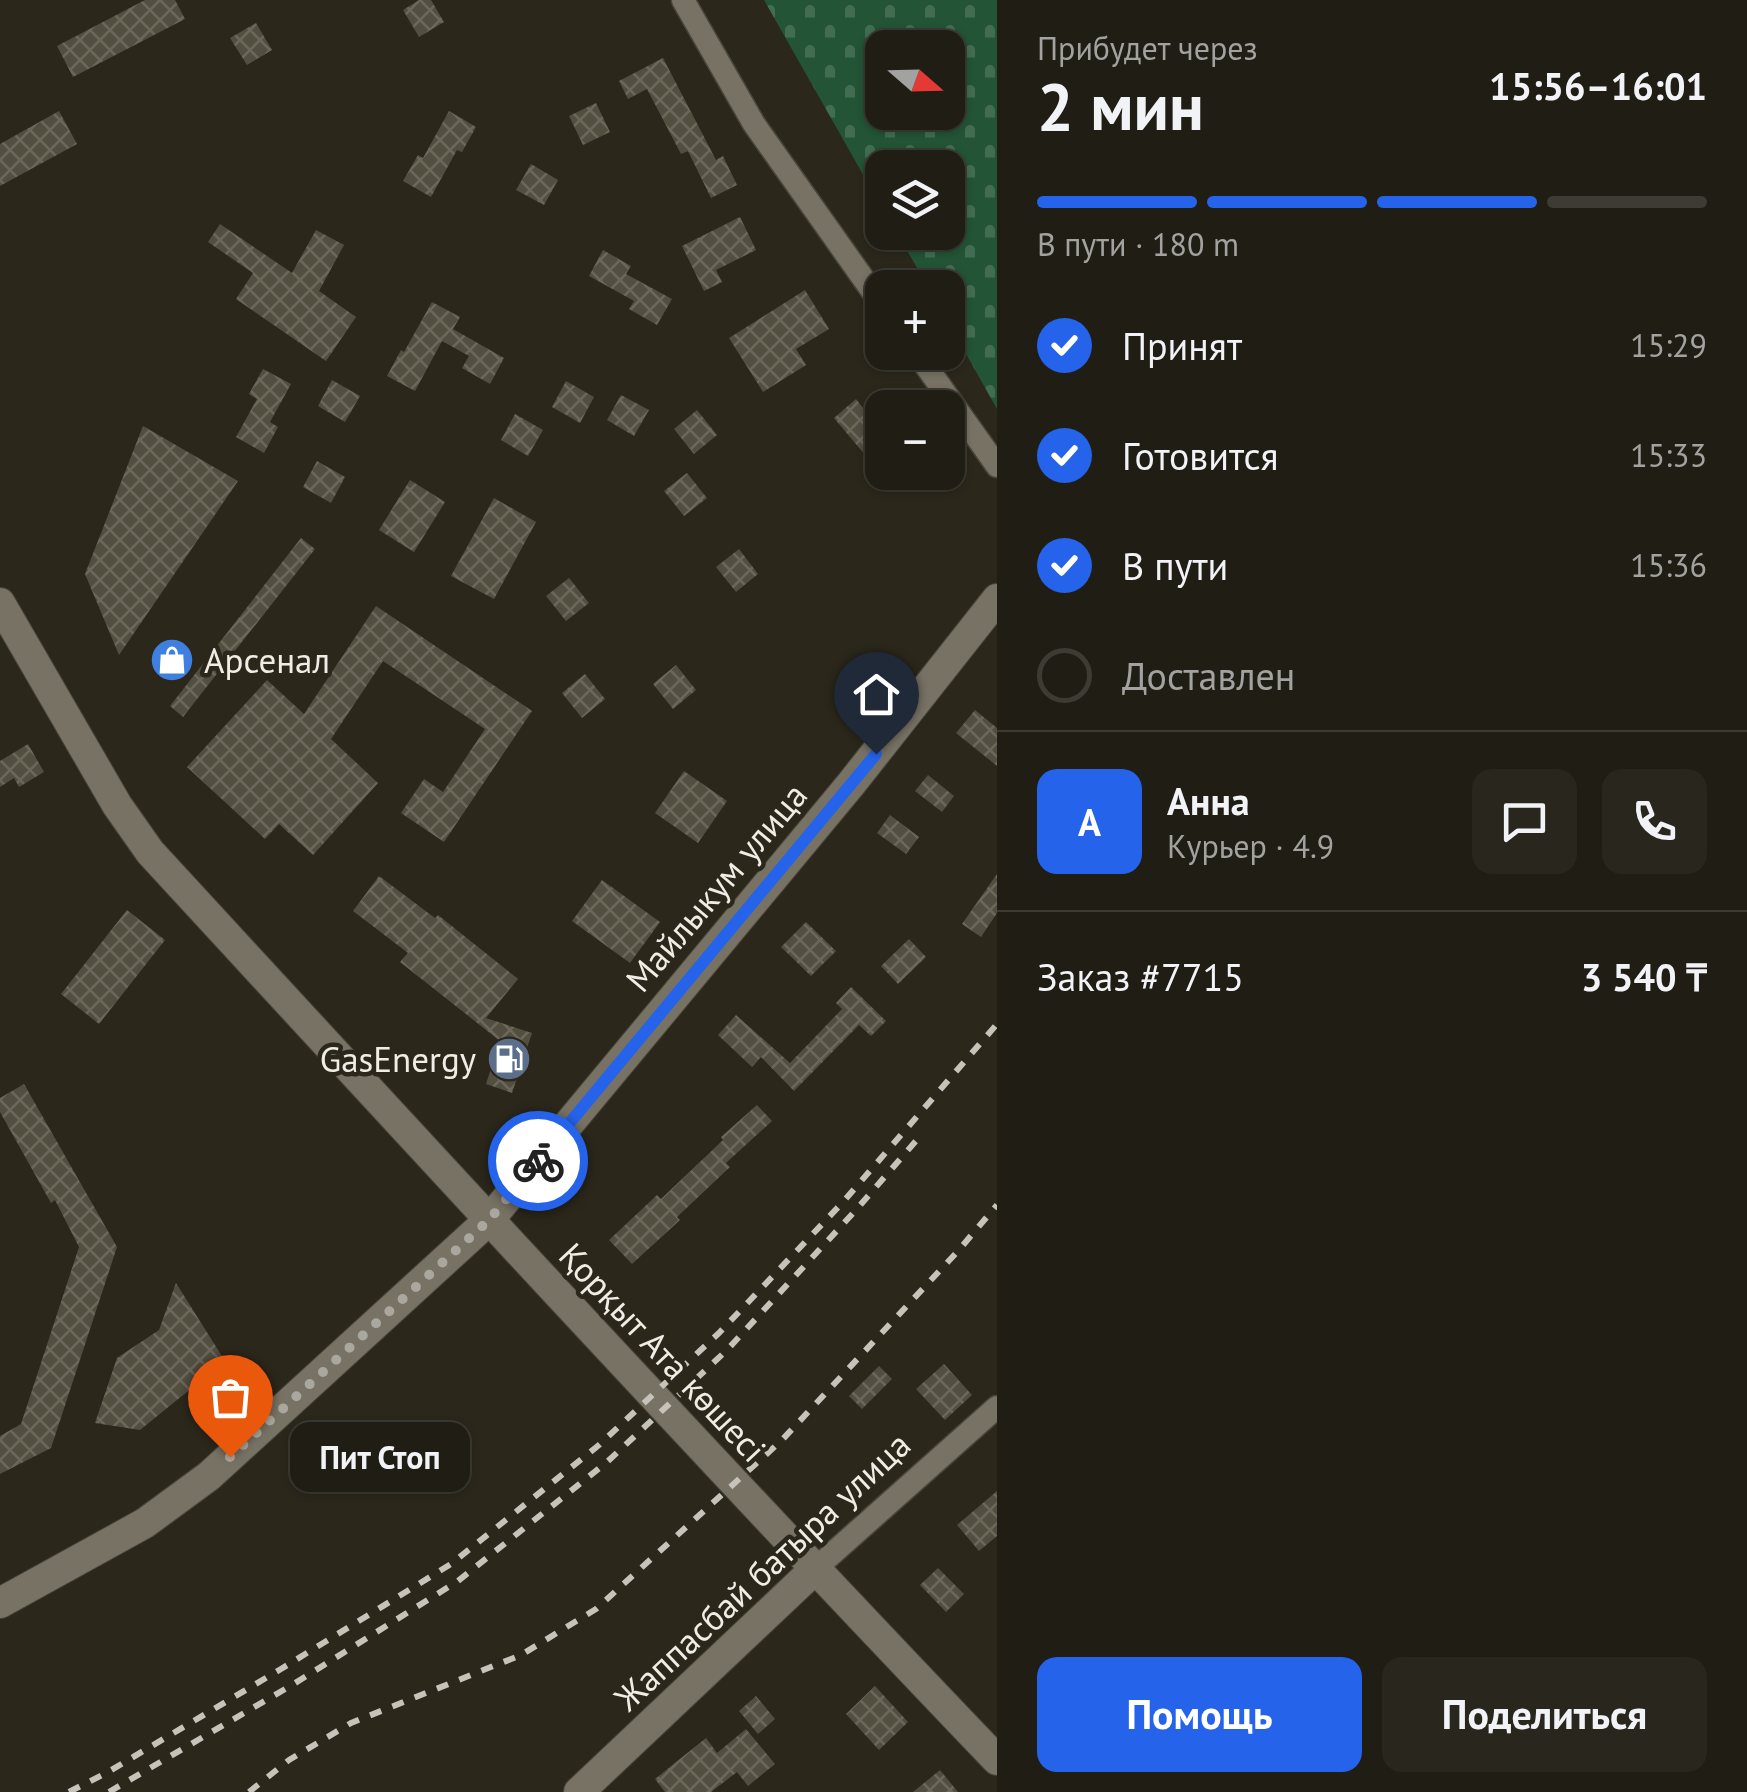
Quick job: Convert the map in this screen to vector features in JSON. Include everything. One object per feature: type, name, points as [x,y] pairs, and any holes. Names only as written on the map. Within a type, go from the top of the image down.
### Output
[{"type":"main road","name":"Майлыкум улица","points":[[0,1603],[145,1523],[209,1476],[489,1220],[844,794],[997,599]]},
{"type":"main road","name":"Қорқыт Ата көшесі","points":[[0,603],[117,805],[150,852],[489,1220],[997,1760]]},
{"type":"main road","name":"Жаппасбай батыра улица","points":[[579,1792],[815,1569]]},
{"type":"street","points":[[683,0],[754,124],[865,281]]},
{"type":"street","points":[[929,370],[997,466]]},
{"type":"street","name":"Жаппасбай батыра улица","points":[[815,1569],[997,1408]]},
{"type":"green space","points":[[764,0],[997,0],[997,409],[965,352],[965,270],[918,270],[907,250],[965,250],[965,150],[865,150],[865,178]]},
{"type":"building","points":[[145,0],[175,0],[185,19],[73,77],[57,46]]},
{"type":"building","points":[[419,0],[431,0],[444,22],[419,37],[403,10]]},
{"type":"building","points":[[256,23],[272,50],[247,65],[230,38]]},
{"type":"building","points":[[663,58],[716,160],[723,156],[737,185],[711,198],[688,151],[681,154],[647,89],[628,99],[619,81]]},
{"type":"building","points":[[596,103],[610,132],[583,145],[569,116]]},
{"type":"building","points":[[59,111],[77,144],[0,186],[0,144]]},
{"type":"building","points":[[449,111],[476,127],[462,152],[457,150],[431,197],[403,181],[418,155],[423,158]]},
{"type":"building","points":[[531,164],[558,180],[544,205],[516,190]]},
{"type":"building","points":[[740,217],[756,250],[716,270],[722,282],[704,291],[682,246]]},
{"type":"building","points":[[220,224],[292,273],[316,230],[344,245],[319,291],[356,317],[326,361],[236,299],[253,273],[208,242]]},
{"type":"building","points":[[603,250],[631,266],[626,274],[672,299],[657,325],[629,309],[634,301],[589,276]]},
{"type":"building","points":[[805,290],[829,329],[796,349],[806,365],[763,392],[729,338]]},
{"type":"building","points":[[432,302],[460,317],[453,329],[504,358],[490,384],[462,368],[469,356],[442,341],[415,391],[387,376]]},
{"type":"building","points":[[263,369],[291,384],[270,422],[278,427],[264,453],[236,437],[257,399],[249,394]]},
{"type":"building","points":[[332,380],[360,396],[345,422],[318,406]]},
{"type":"building","points":[[566,381],[594,397],[580,423],[552,407]]},
{"type":"building","points":[[621,395],[649,410],[634,436],[607,420]]},
{"type":"building","points":[[856,399],[865,410],[865,455],[834,418]]},
{"type":"building","points":[[697,410],[717,435],[694,454],[674,429]]},
{"type":"building","points":[[515,414],[543,430],[528,456],[501,440]]},
{"type":"building","points":[[143,426],[238,481],[119,655],[85,574]]},
{"type":"building","points":[[317,461],[345,477],[331,503],[303,487]]},
{"type":"building","points":[[687,473],[707,498],[684,516],[664,491]]},
{"type":"building","points":[[410,480],[445,502],[414,552],[379,530]]},
{"type":"building","points":[[494,498],[536,522],[494,599],[451,576]]},
{"type":"building","points":[[301,538],[315,549],[183,717],[170,706]]},
{"type":"building","points":[[739,549],[758,574],[736,592],[716,567]]},
{"type":"building","points":[[569,578],[589,603],[566,621],[546,596]]},
{"type":"building","points":[[376,606],[532,711],[444,842],[401,813],[424,779],[443,792],[485,729],[383,661],[331,739],[378,783],[313,855],[279,824],[265,839],[187,767],[267,680],[304,714]]},
{"type":"building","points":[[676,665],[696,690],[673,709],[653,684]]},
{"type":"building","points":[[585,674],[605,699],[582,718],[562,693]]},
{"type":"building","points":[[975,710],[997,728],[997,766],[956,733]]},
{"type":"building","points":[[28,744],[44,772],[19,787],[14,778],[0,787],[0,761]]},
{"type":"building","points":[[684,771],[727,801],[698,843],[655,813]]},
{"type":"building","points":[[928,775],[954,796],[942,812],[915,791]]},
{"type":"building","points":[[890,815],[919,837],[906,854],[877,833]]},
{"type":"building","points":[[997,874],[997,913],[981,937],[962,924]]},
{"type":"building","points":[[379,876],[435,918],[438,915],[518,979],[486,1018],[532,1033],[512,1093],[486,1084],[500,1041],[400,962],[408,953],[353,911]]},
{"type":"building","points":[[602,880],[660,922],[630,963],[572,921]]},
{"type":"building","points":[[127,910],[165,940],[99,1024],[61,994]]},
{"type":"building","points":[[806,922],[836,951],[811,976],[781,947]]},
{"type":"building","points":[[909,939],[926,957],[898,984],[881,966]]},
{"type":"building","points":[[851,987],[886,1021],[871,1036],[859,1025],[794,1091],[761,1057],[752,1067],[718,1035],[736,1015],[790,1063],[842,1009],[836,1003]]},
{"type":"building","points":[[24,1084],[117,1247],[51,1448],[0,1474],[0,1436],[21,1424],[79,1247],[55,1200],[51,1203],[0,1112],[0,1098]]},
{"type":"building","points":[[757,1105],[772,1121],[726,1163],[730,1167],[677,1217],[680,1220],[632,1264],[609,1240],[657,1195],[661,1199]]},
{"type":"building","points":[[176,1283],[225,1361],[140,1430],[95,1423],[117,1358],[159,1330]]},
{"type":"building","points":[[944,1364],[972,1395],[945,1420],[916,1389]]},
{"type":"building","points":[[879,1366],[892,1379],[862,1409],[849,1396]]},
{"type":"building","points":[[997,1491],[997,1536],[979,1551],[957,1525]]},
{"type":"building","points":[[938,1568],[964,1594],[946,1612],[920,1585]]},
{"type":"building","points":[[875,1686],[908,1722],[879,1750],[846,1714]]},
{"type":"building","points":[[756,1696],[775,1719],[758,1734],[739,1711]]},
{"type":"building","points":[[746,1729],[775,1764],[748,1786],[737,1772],[711,1792],[665,1792],[655,1779],[706,1738],[717,1753]]},
{"type":"building","points":[[940,1770],[958,1792],[913,1792]]},
{"type":"railway","points":[[69,1792],[281,1669],[451,1564],[599,1445],[719,1333],[843,1202],[997,1024]]},
{"type":"railway","points":[[109,1792],[292,1685],[458,1581],[607,1462],[727,1350],[922,1134]]},
{"type":"railway","points":[[249,1792],[289,1760],[351,1723],[521,1655],[596,1609],[782,1440],[997,1205]]},
{"type":"way so far","points":[[230,1457],[489,1220],[538,1161]]},
{"type":"place","name":"Арсенал","points":[[172,660]]},
{"type":"place","name":"GasEnergy","points":[[509,1059]]},
{"type":"place","name":"Пит Стоп","points":[[230,1457]]},
{"type":"route","points":[[538,1161],[876,754]]}]
